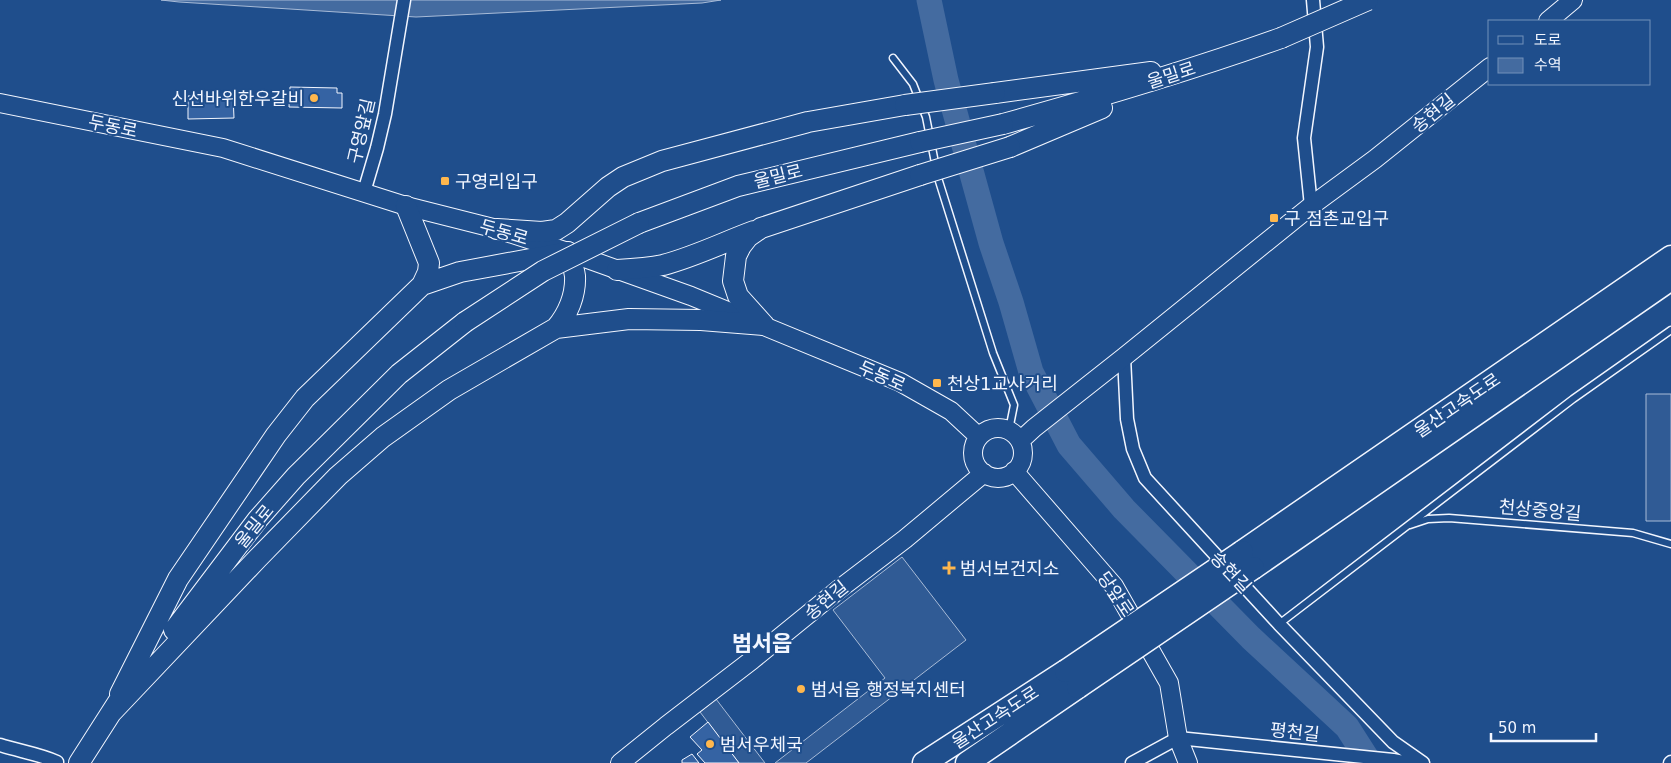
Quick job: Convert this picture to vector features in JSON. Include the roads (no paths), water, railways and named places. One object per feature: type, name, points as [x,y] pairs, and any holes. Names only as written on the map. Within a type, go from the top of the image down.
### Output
[{"type":"highway","name":"울산고속도로","points":[[1248,560],[1671,257]]},
{"type":"highway","name":"울산고속도로","points":[[1248,560],[1671,279]]},
{"type":"highway","points":[[1072,679],[1248,560]]},
{"type":"highway","name":"울산고속도로","points":[[924,763],[1072,679]]},
{"type":"highway","name":"울산고속도로","points":[[967,763],[1072,679]]},
{"type":"main road","name":"울밀로","points":[[79,763],[111,713],[258,520],[296,476],[399,374],[465,322],[543,271],[640,223],[738,186],[1003,124],[1109,95],[1280,38],[1368,0]]},
{"type":"main road","points":[[1549,20],[1573,0]]},
{"type":"main road","points":[[497,229],[542,232],[556,230],[579,213],[598,194],[623,177],[662,161],[808,122],[905,105],[1202,65]]},
{"type":"main road","points":[[618,270],[648,268],[683,259],[761,228],[1010,147],[1202,65]]},
{"type":"main road","name":"송현길","points":[[1311,206],[1376,159],[1488,69]]},
{"type":"main road","name":"두동로","points":[[0,103],[223,148],[406,206],[497,229],[574,254],[691,296],[900,382],[951,411],[979,437]]},
{"type":"main road","points":[[111,713],[332,482],[383,437],[449,390],[556,328],[564,318],[571,303],[575,276],[574,254],[570,246],[571,237],[598,194]]},
{"type":"main road","points":[[111,713],[178,579],[276,435],[305,398],[422,285],[428,272],[429,263],[406,206]]},
{"type":"main road","points":[[1014,436],[1034,428],[1311,206]]},
{"type":"main road","points":[[761,228],[748,237],[741,246],[736,256],[733,281],[738,296],[764,325]]},
{"type":"main road","points":[[422,285],[460,272],[574,254]]},
{"type":"main road","points":[[556,328],[629,319],[701,320],[764,325]]},
{"type":"main road","points":[[993,428],[1001,428],[1014,436],[1023,449],[1020,465],[1007,476],[1000,478],[991,477],[984,473],[974,460],[973,452],[979,437],[993,428]]},
{"type":"main road","name":"당앞로","points":[[1014,471],[1114,586],[1170,683],[1178,738],[1188,763]]},
{"type":"main road","name":"송현길","points":[[620,763],[905,539],[984,473]]},
{"type":"street","name":"구영앞길","points":[[364,192],[377,148],[404,0]]},
{"type":"street","points":[[1311,206],[1304,138],[1317,47],[1313,0]]},
{"type":"street","name":"송현길","points":[[1124,357],[1127,419],[1132,450],[1145,478],[1279,624]]},
{"type":"street","points":[[1279,624],[1393,742],[1423,763]]},
{"type":"street","points":[[1132,763],[1178,738]]},
{"type":"street","name":"평천길","points":[[1178,738],[1408,763]]},
{"type":"street","points":[[0,745],[45,756],[58,762]]},
{"type":"lane","points":[[893,58],[913,84],[926,117],[938,178],[993,353],[1014,405],[1014,436]]},
{"type":"lane","points":[[1279,624],[1573,399],[1671,330]]},
{"type":"lane","name":"천상중앙길","points":[[1406,526],[1428,519],[1449,518],[1633,533],[1671,544]]},
{"type":"water","points":[[161,0],[721,0],[702,3],[416,17]]},
{"type":"waterway","points":[[929,0],[946,80],[991,243],[1011,302],[1031,372],[1069,445],[1124,509],[1251,638],[1347,727],[1370,763]]},
{"type":"place","name":"신선바위한우갈비","points":[[314,98]]},
{"type":"place","name":"구영리입구","points":[[445,181]]},
{"type":"place","name":"구 점촌교입구","points":[[1274,218]]},
{"type":"place","name":"천상1교사거리","points":[[937,383]]},
{"type":"place","name":"범서보건지소","points":[[949,568]]},
{"type":"place","name":"범서읍 행정복지센터","points":[[801,689]]},
{"type":"place","name":"범서우체국","points":[[710,744]]},
{"type":"district","name":"범서읍","points":[[762,643]]}]
